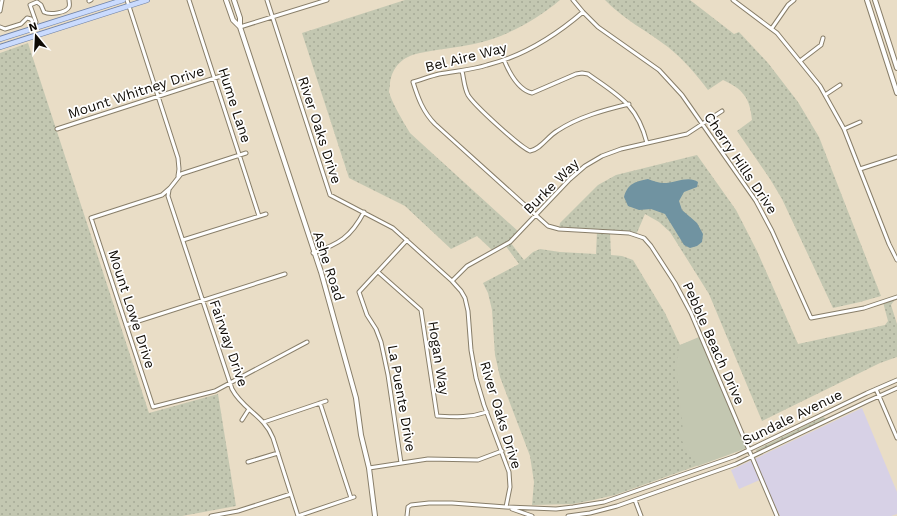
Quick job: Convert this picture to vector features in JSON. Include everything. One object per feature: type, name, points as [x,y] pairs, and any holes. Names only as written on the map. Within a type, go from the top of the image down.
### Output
[{"type":"main road","points":[[0,39],[35,25],[127,2],[147,0]]},
{"type":"main road","points":[[0,47],[127,2]]},
{"type":"street","points":[[0,11],[2,0]]},
{"type":"street","points":[[35,25],[36,22],[30,5],[37,2],[42,5],[44,12],[49,14],[66,9],[69,5],[69,0]]},
{"type":"street","name":"Hume Lane","points":[[189,0],[259,216]]},
{"type":"street","name":"Ashe Road","points":[[226,0],[233,20],[240,27]]},
{"type":"street","name":"Ashe Road","points":[[234,0],[240,18],[240,27],[321,272],[356,398],[361,435],[369,468],[376,516]]},
{"type":"street","name":"River Oaks Drive","points":[[266,0],[330,195],[385,223],[452,281],[461,291],[467,305],[473,364],[479,392],[507,463],[510,479],[510,493],[506,507]]},
{"type":"street","points":[[240,27],[316,2],[327,0]]},
{"type":"street","name":"Cherry Hills Drive","points":[[573,0],[583,12],[607,34],[650,63],[667,78],[682,95],[746,186],[764,216],[811,318],[864,308],[897,297]]},
{"type":"street","points":[[735,0],[772,28],[782,38],[825,95],[844,129],[889,244],[897,260]]},
{"type":"street","points":[[772,28],[794,0]]},
{"type":"street","points":[[866,0],[897,93]]},
{"type":"street","points":[[875,0],[897,68]]},
{"type":"street","points":[[127,2],[178,158],[179,169],[177,178]]},
{"type":"street","points":[[66,9],[69,17]]},
{"type":"street","name":"Bel Aire Way","points":[[413,82],[439,74],[462,71],[504,60],[532,48],[546,40],[583,12]]},
{"type":"street","points":[[0,27],[5,29],[21,24],[27,18],[31,19],[35,25]]},
{"type":"street","points":[[800,61],[820,45],[823,38]]},
{"type":"street","points":[[504,60],[511,75],[527,92],[532,93],[576,74],[588,74],[629,104],[642,124],[647,144]]},
{"type":"street","points":[[462,71],[465,86],[471,99],[520,145],[530,151],[538,148],[552,134],[565,126],[597,112],[629,104]]},
{"type":"street","name":"Mount Whitney Drive","points":[[57,128],[221,76]]},
{"type":"street","name":"Pebble Beach Drive","points":[[413,82],[423,109],[432,121],[543,223],[553,228],[629,233],[639,236],[648,242],[675,283],[691,313],[777,516]]},
{"type":"street","points":[[825,95],[840,85]]},
{"type":"street","name":"Burke Way","points":[[452,281],[467,266],[510,242],[570,178],[585,166],[612,152],[681,136],[694,131],[722,111]]},
{"type":"street","points":[[844,129],[860,122]]},
{"type":"street","points":[[170,188],[180,174],[246,153]]},
{"type":"street","points":[[860,169],[897,157]]},
{"type":"street","name":"Mount Lowe Drive","points":[[170,188],[157,197],[91,218],[153,407],[215,391],[230,384]]},
{"type":"street","name":"Fairway Drive","points":[[170,188],[168,196],[230,384],[238,400],[264,422],[271,434],[298,516]]},
{"type":"street","points":[[314,253],[331,247],[344,240],[354,229],[364,212]]},
{"type":"street","points":[[183,240],[266,214]]},
{"type":"street","name":"La Puente Drive","points":[[401,463],[388,375],[381,342],[376,329],[367,315],[360,292],[406,240]]},
{"type":"street","name":"Hogan Way","points":[[378,272],[421,310],[437,416],[465,417],[487,412]]},
{"type":"street","points":[[126,325],[285,274]]},
{"type":"street","points":[[230,384],[307,342]]},
{"type":"street","name":"Sundale Avenue","points":[[407,516],[408,507],[429,503],[556,509],[595,504],[617,498],[749,451],[897,380]]},
{"type":"street","name":"Sundale Avenue","points":[[568,516],[597,512],[752,458],[897,388]]},
{"type":"street","points":[[876,389],[897,438]]},
{"type":"street","points":[[264,422],[326,401]]},
{"type":"street","points":[[298,516],[353,498],[320,403]]},
{"type":"street","points":[[242,420],[249,409]]},
{"type":"street","points":[[369,468],[428,459],[478,460],[502,451]]},
{"type":"street","points":[[248,462],[278,452]]},
{"type":"street","points":[[696,471],[698,478]]},
{"type":"street","points":[[646,488],[649,495]]},
{"type":"street","points":[[211,516],[238,511],[291,494]]},
{"type":"street","points":[[635,500],[641,516]]},
{"type":"street","points":[[595,504],[597,512]]},
{"type":"street","name":"Sundale Avenue","points":[[506,507],[532,516]]},
{"type":"shaded area","points":[[862,408],[897,492],[897,514],[891,516],[780,516],[762,479],[739,489],[731,470]]},
{"type":"green space","points":[[405,0],[560,0],[541,15],[509,33],[474,44],[414,54],[399,63],[393,72],[390,83],[389,92],[391,97],[398,113],[410,133],[520,233],[510,242],[524,260],[533,252],[540,249],[560,252],[596,254],[597,231],[559,229],[560,223],[598,185],[616,175],[697,155],[736,210],[757,251],[798,344],[885,325],[888,321],[883,302],[896,298],[891,305],[897,324],[897,357],[880,363],[762,421],[709,294],[670,232],[659,222],[645,214],[636,235],[610,232],[611,255],[622,256],[633,260],[665,313],[680,345],[697,339],[730,454],[615,495],[573,504],[532,505],[534,482],[530,456],[500,377],[495,355],[492,310],[488,293],[483,283],[519,264],[505,245],[494,252],[477,236],[451,249],[405,206],[349,178],[302,33]]},
{"type":"green space","points":[[605,0],[690,0],[734,34],[739,32],[768,63],[798,102],[819,137],[881,296],[833,308],[782,199],[737,131],[752,120],[751,112],[744,95],[736,87],[723,80],[708,90],[699,78],[674,52],[619,13]]},
{"type":"green space","points":[[28,43],[149,413],[218,394],[236,506],[182,516],[0,516],[0,53]]},
{"type":"green space","points":[[699,337],[747,448],[698,466],[691,454],[688,455],[679,433],[683,431],[676,364],[680,345]]},
{"type":"green space","points":[[823,417],[825,420],[757,453],[756,450]]},
{"type":"water","points":[[648,179],[662,183],[686,179],[698,182],[697,187],[684,192],[679,201],[682,210],[697,223],[703,234],[702,242],[697,246],[690,248],[684,245],[665,214],[651,209],[639,210],[628,206],[624,197],[630,186],[636,182]]}]
